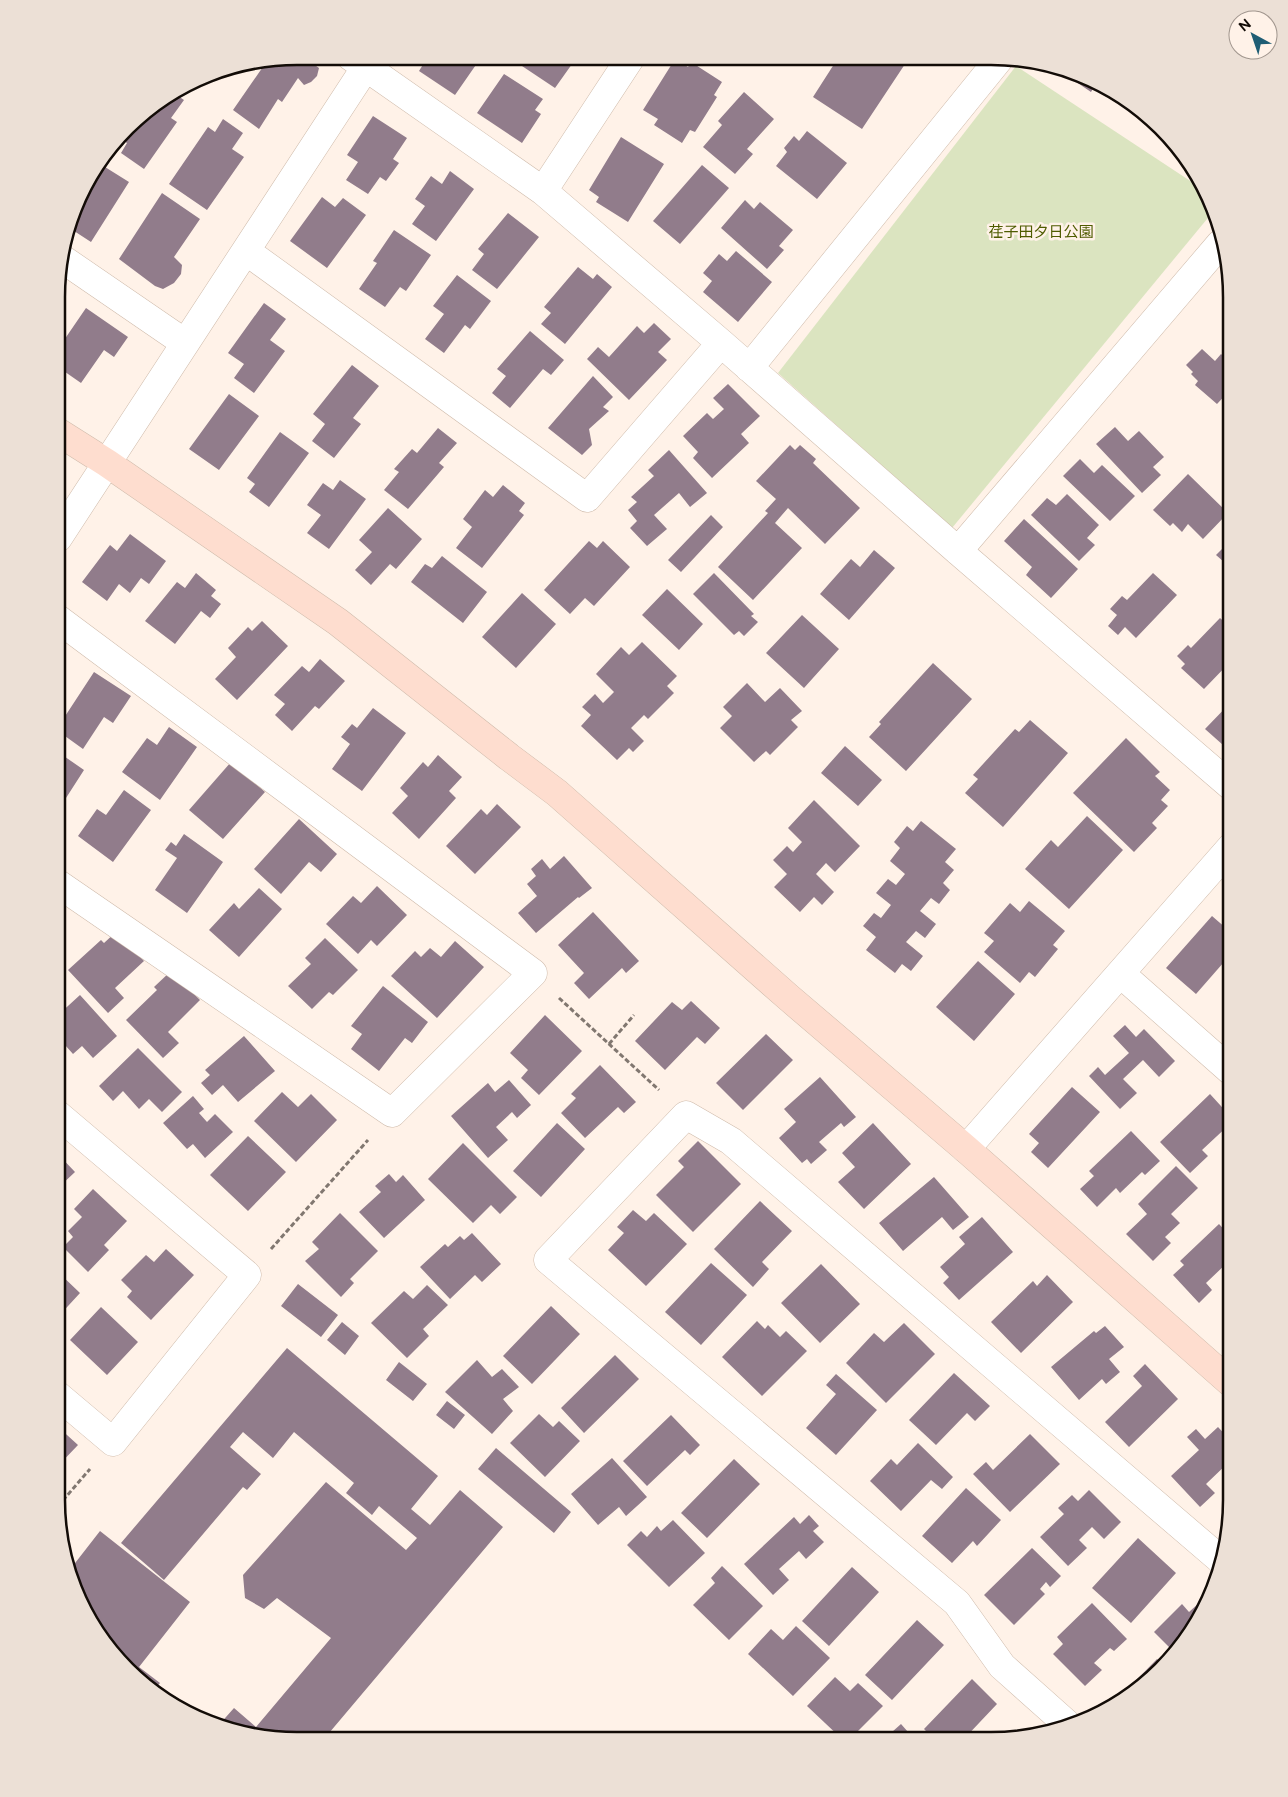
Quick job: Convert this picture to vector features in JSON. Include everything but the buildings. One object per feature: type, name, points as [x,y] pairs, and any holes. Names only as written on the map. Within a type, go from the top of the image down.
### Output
[{"type":"street","points":[[65,527],[246,251],[360,65]]},
{"type":"street","points":[[370,65],[543,191],[1223,779]]},
{"type":"street","points":[[543,191],[626,65]]},
{"type":"street","points":[[749,368],[994,65]]},
{"type":"street","points":[[958,551],[1218,247]]},
{"type":"street","points":[[246,251],[586,498],[721,343]]},
{"type":"street","points":[[67,262],[185,343]]},
{"type":"street","points":[[65,436],[107,463],[338,622],[508,757],[557,793],[1223,1376]]},
{"type":"street","points":[[65,623],[533,973],[392,1114],[65,889]]},
{"type":"street","points":[[966,1149],[1223,856]]},
{"type":"street","points":[[1121,974],[1223,1064]]},
{"type":"street","points":[[1063,1721],[1002,1666],[957,1604],[548,1260],[686,1115],[731,1141],[1216,1557]]},
{"type":"street","points":[[65,1121],[248,1276],[113,1442],[65,1402]]},
{"type":"path","points":[[533,973],[686,1115]]},
{"type":"path","points":[[609,1044],[634,1015]]},
{"type":"path","points":[[276,1244],[351,1159]]},
{"type":"path","points":[[65,1498],[113,1442]]},
{"type":"green space","name":"荏子田夕日公園","points":[[1016,66],[1193,183],[1209,217],[952,528],[778,373]]}]
